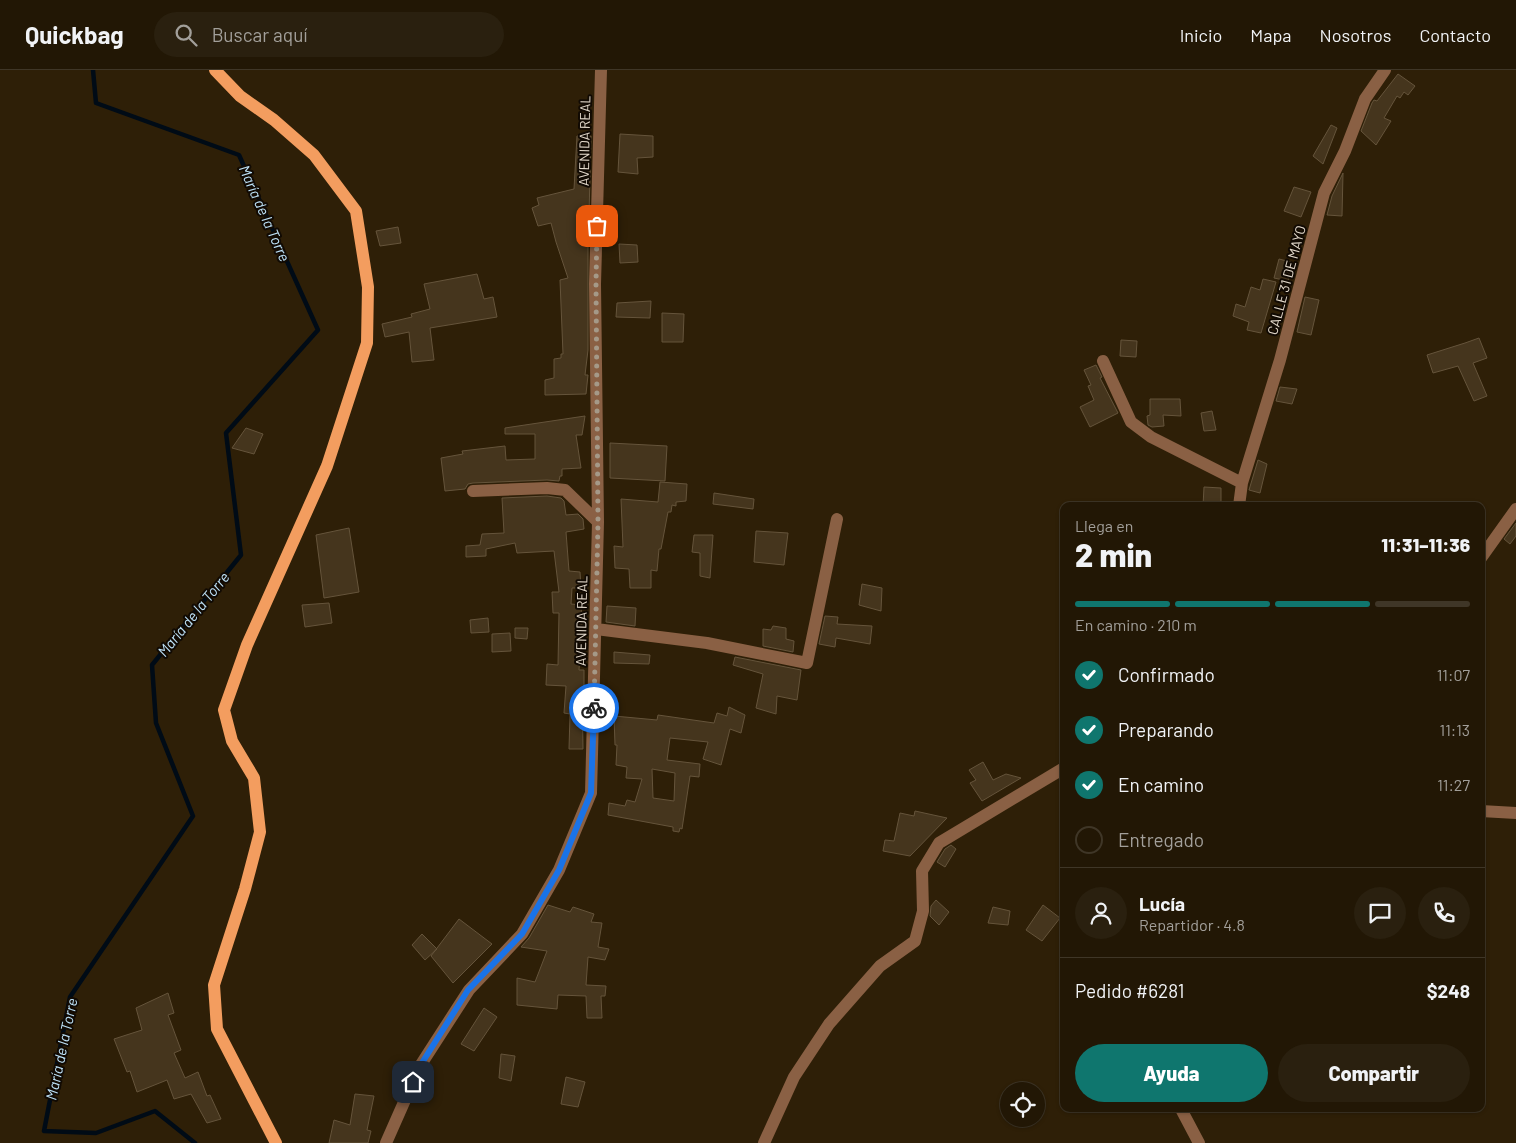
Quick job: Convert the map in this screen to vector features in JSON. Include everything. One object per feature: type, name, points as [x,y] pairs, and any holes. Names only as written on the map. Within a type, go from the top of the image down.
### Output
[{"type":"main road","points":[[215,70],[240,96],[274,120],[314,155],[356,211],[368,287],[367,343],[327,466],[247,645],[224,710],[232,741],[254,778],[260,832],[245,890],[214,985],[217,1029],[276,1143]]},
{"type":"street","name":"AVENIDA REAL","points":[[386,1143],[420,1066],[468,990],[522,934],[559,870],[591,793],[598,522],[596,284],[601,70]]},
{"type":"street","name":"CALLE 31 DE MAYO","points":[[1240,502],[1242,483],[1280,360],[1324,193],[1345,151],[1365,99],[1385,70]]},
{"type":"street","points":[[1104,361],[1130,422],[1151,437],[1242,483]]},
{"type":"street","points":[[473,491],[547,488],[564,490],[598,522]]},
{"type":"street","points":[[1485,552],[1516,509]]},
{"type":"street","points":[[596,629],[707,643],[807,663],[837,519]]},
{"type":"street","points":[[764,1143],[794,1078],[829,1024],[880,966],[915,941],[923,911],[922,871],[939,843],[1060,770]]},
{"type":"street","points":[[1485,811],[1516,813]]},
{"type":"street","points":[[1183,1112],[1199,1143]]},
{"type":"building","points":[[1398,74],[1415,86],[1408,95],[1404,92],[1400,98],[1397,96],[1384,118],[1391,121],[1376,145],[1361,131],[1372,103],[1374,100],[1377,101]]},
{"type":"building","points":[[1331,125],[1337,128],[1323,164],[1313,156]]},
{"type":"building","points":[[620,134],[653,136],[653,157],[637,158],[638,174],[618,172]]},
{"type":"building","points":[[577,136],[591,136],[589,215],[580,217],[588,245],[588,350],[585,375],[588,375],[586,394],[545,395],[545,380],[554,378],[554,359],[561,358],[561,354],[563,354],[560,280],[568,278],[551,223],[538,226],[532,208],[539,205],[537,198],[574,189]]},
{"type":"building","points":[[1343,173],[1342,216],[1327,215],[1332,196]]},
{"type":"building","points":[[1294,187],[1311,192],[1301,217],[1284,211]]},
{"type":"building","points":[[398,227],[401,243],[380,246],[376,231]]},
{"type":"building","points":[[619,244],[637,245],[638,262],[620,263]]},
{"type":"building","points":[[1279,259],[1291,262],[1288,281],[1274,278]]},
{"type":"building","points":[[477,274],[484,299],[493,297],[497,317],[430,328],[434,360],[412,362],[409,332],[385,337],[382,324],[412,317],[411,314],[430,309],[424,284]]},
{"type":"building","points":[[1263,279],[1276,282],[1261,333],[1247,330],[1249,322],[1233,316],[1236,304],[1245,307],[1251,287],[1260,290]]},
{"type":"building","points":[[1305,297],[1319,300],[1311,335],[1297,332]]},
{"type":"building","points":[[651,301],[650,318],[616,317],[617,303]]},
{"type":"building","points":[[662,313],[684,314],[683,342],[662,342]]},
{"type":"building","points":[[1479,338],[1487,358],[1473,363],[1487,396],[1474,401],[1458,366],[1433,373],[1427,355]]},
{"type":"building","points":[[1121,340],[1137,341],[1136,357],[1120,356]]},
{"type":"building","points":[[1096,365],[1102,377],[1100,378],[1118,413],[1090,427],[1080,407],[1094,400],[1088,386],[1091,385],[1084,370]]},
{"type":"building","points":[[1280,387],[1297,389],[1292,404],[1276,401]]},
{"type":"building","points":[[1150,399],[1180,399],[1181,416],[1163,415],[1164,426],[1152,427],[1148,425],[1147,416],[1150,415]]},
{"type":"building","points":[[1212,411],[1216,430],[1204,431],[1201,413]]},
{"type":"building","points":[[585,416],[582,435],[576,435],[581,468],[562,469],[562,476],[560,476],[559,481],[473,483],[468,484],[465,489],[445,491],[441,458],[463,454],[462,451],[505,446],[506,460],[535,459],[535,434],[505,434],[505,428]]},
{"type":"building","points":[[246,428],[263,434],[254,454],[232,448]]},
{"type":"building","points":[[610,443],[667,446],[665,481],[610,478]]},
{"type":"building","points":[[1258,460],[1267,464],[1260,493],[1249,490]]},
{"type":"building","points":[[660,482],[687,484],[686,501],[676,502],[676,506],[672,505],[671,512],[668,512],[661,549],[659,549],[657,571],[651,570],[651,588],[630,588],[629,569],[615,568],[614,546],[623,547],[621,499],[658,502]]},
{"type":"building","points":[[1204,487],[1221,488],[1221,502],[1203,502]]},
{"type":"building","points":[[714,493],[754,499],[753,509],[713,504]]},
{"type":"building","points":[[547,496],[561,498],[564,501],[566,515],[578,514],[583,519],[584,529],[566,532],[569,571],[580,572],[581,588],[572,588],[571,604],[581,605],[582,622],[579,670],[584,670],[584,687],[582,687],[583,749],[569,749],[570,714],[564,713],[566,686],[546,685],[547,664],[558,665],[559,613],[553,613],[552,592],[559,592],[554,551],[517,553],[515,543],[486,549],[486,556],[466,557],[466,546],[480,545],[482,534],[504,533],[502,498]]},
{"type":"building","points":[[1516,523],[1516,536],[1510,544],[1504,539]]},
{"type":"building","points":[[349,528],[359,592],[324,598],[316,535]]},
{"type":"building","points":[[756,531],[788,533],[784,565],[754,562]]},
{"type":"building","points":[[694,535],[713,535],[710,578],[700,576],[700,553],[692,552]]},
{"type":"building","points":[[862,584],[882,588],[881,611],[859,605]]},
{"type":"building","points":[[329,603],[332,623],[305,627],[302,605]]},
{"type":"building","points":[[607,606],[636,608],[635,626],[606,622]]},
{"type":"building","points":[[825,616],[838,617],[837,624],[872,626],[870,644],[836,638],[835,647],[819,644]]},
{"type":"building","points":[[488,618],[489,632],[471,633],[470,620]]},
{"type":"building","points":[[773,626],[786,628],[786,639],[794,641],[793,652],[763,646],[763,629],[771,630]]},
{"type":"building","points":[[515,628],[528,628],[527,639],[515,638]]},
{"type":"building","points":[[510,633],[511,651],[492,652],[492,634]]},
{"type":"building","points":[[614,652],[650,655],[649,664],[614,663]]},
{"type":"building","points":[[735,657],[801,670],[797,700],[777,696],[776,714],[756,708],[763,674],[733,665]]},
{"type":"building","points":[[729,707],[745,715],[741,733],[730,729],[721,765],[703,759],[708,742],[670,738],[667,760],[700,764],[699,777],[690,776],[682,829],[680,828],[679,832],[673,831],[673,827],[608,815],[609,803],[625,806],[627,800],[635,802],[642,779],[626,778],[627,767],[616,765],[617,745],[615,745],[614,716],[657,720],[658,715],[714,723],[717,713],[727,716]],"holes":[[[652,769],[675,773],[674,801],[653,798]]]},
{"type":"building","points":[[983,762],[993,780],[1006,774],[1021,778],[982,801],[970,783],[976,780],[969,770]]},
{"type":"building","points":[[915,811],[947,818],[910,856],[883,851],[885,840],[894,841],[900,813],[914,816]]},
{"type":"building","points":[[951,845],[956,849],[945,867],[937,862],[945,849]]},
{"type":"building","points":[[936,900],[949,912],[939,925],[930,916],[931,906]]},
{"type":"building","points":[[548,905],[570,912],[573,907],[594,914],[591,922],[602,923],[598,947],[609,949],[605,960],[588,957],[586,985],[606,986],[605,996],[601,996],[602,1018],[587,1018],[586,996],[558,995],[557,1009],[517,1005],[517,978],[535,982],[547,951],[521,947],[529,938]]},
{"type":"building","points":[[1043,905],[1060,918],[1042,941],[1026,930]]},
{"type":"building","points":[[993,907],[1010,911],[1008,925],[988,923]]},
{"type":"building","points":[[459,919],[492,944],[453,983],[431,956]]},
{"type":"building","points":[[422,934],[437,949],[425,960],[412,945]]},
{"type":"building","points":[[168,993],[174,1013],[168,1015],[181,1050],[174,1053],[185,1078],[198,1072],[207,1096],[210,1095],[221,1119],[207,1123],[191,1094],[174,1099],[167,1080],[137,1092],[130,1071],[127,1072],[114,1039],[142,1030],[136,1008]]},
{"type":"building","points":[[484,1008],[497,1017],[474,1051],[461,1044]]},
{"type":"building","points":[[501,1054],[515,1056],[511,1081],[499,1078]]},
{"type":"building","points":[[566,1077],[585,1082],[578,1107],[561,1104]]},
{"type":"building","points":[[355,1094],[374,1096],[367,1130],[371,1131],[368,1143],[329,1143],[334,1120],[350,1125]]},
{"type":"waterway","name":"María de la Torre","points":[[93,70],[96,103],[239,155],[318,330],[226,433],[241,555],[152,665],[156,723],[193,816],[70,997],[44,1131],[96,1133],[155,1111],[195,1143]]},
{"type":"way so far","points":[[594,708],[598,522],[597,226]]},
{"type":"route","points":[[413,1082],[420,1066],[468,990],[522,934],[559,870],[591,793],[594,708]]}]
